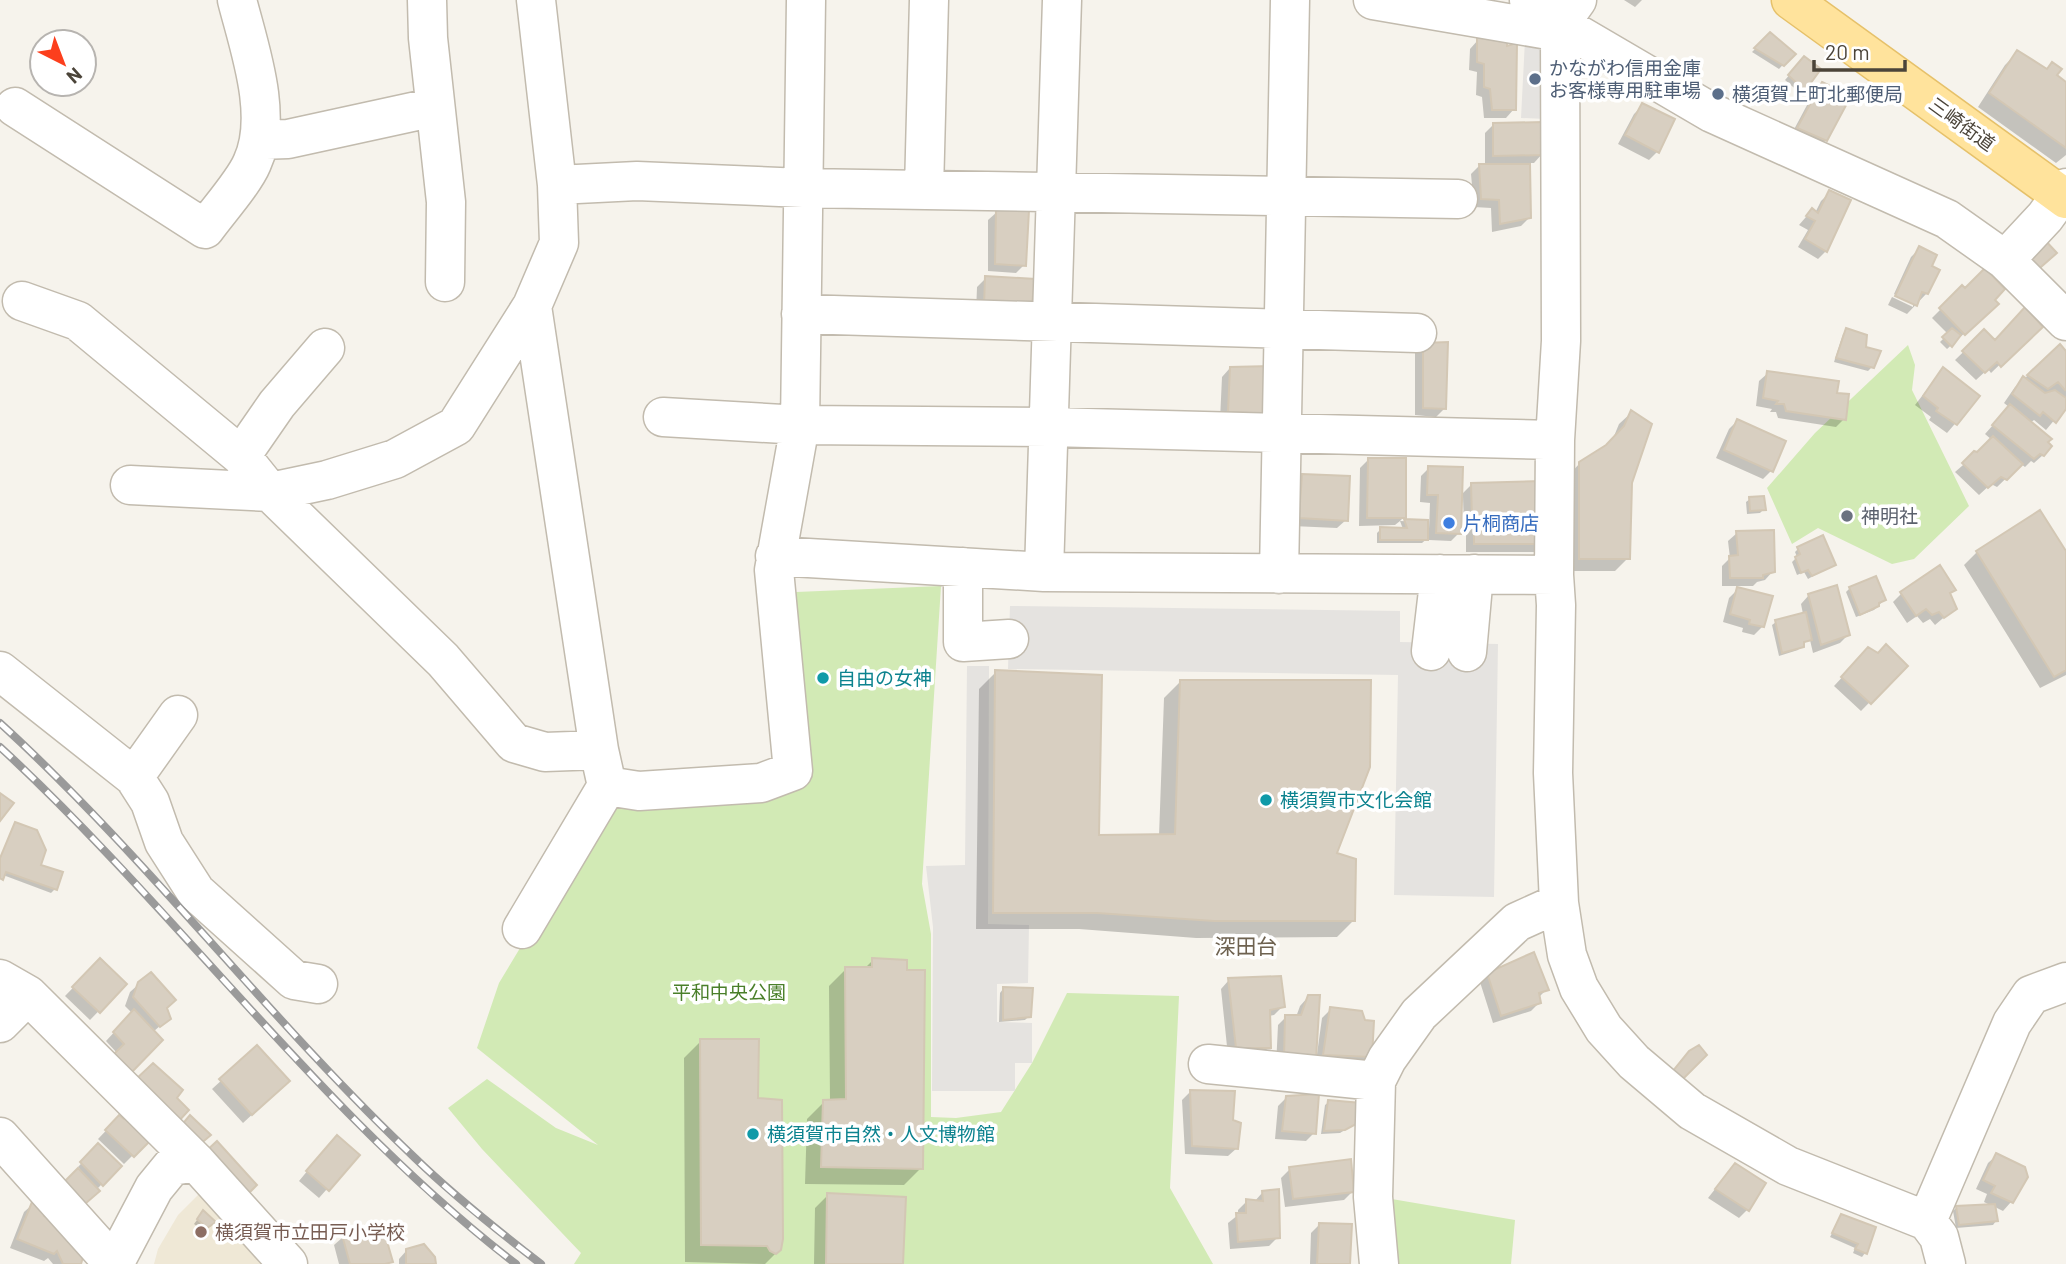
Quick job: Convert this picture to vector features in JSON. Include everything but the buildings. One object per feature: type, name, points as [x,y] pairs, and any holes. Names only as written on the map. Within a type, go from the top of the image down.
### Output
[{"type":"main road","name":"三崎街道","points":[[1791,0],[2064,194]]},
{"type":"street","points":[[15,107],[205,229],[252,164],[259,140],[259,85],[237,0]]},
{"type":"street","points":[[427,0],[428,38],[446,202],[445,282]]},
{"type":"street","points":[[130,485],[270,492],[327,480],[395,459],[456,426],[532,306],[559,243],[558,185],[536,0]]},
{"type":"street","points":[[22,301],[78,321],[241,456],[270,492],[443,660],[513,743],[603,768],[639,791],[761,783],[793,771],[774,569],[800,425],[806,0]]},
{"type":"street","points":[[925,190],[929,0]]},
{"type":"street","points":[[1044,572],[1062,0]]},
{"type":"street","points":[[1279,574],[1290,0]]},
{"type":"street","points":[[1373,0],[1566,19]]},
{"type":"street","points":[[1530,0],[1566,19],[1712,113],[1947,219],[2005,260],[2066,321]]},
{"type":"street","points":[[1566,19],[1561,327],[1555,440],[1553,773],[1559,903],[1567,955],[1579,988],[1604,1029],[1634,1062],[1692,1111],[1788,1166],[1927,1222],[1940,1237],[1946,1264]]},
{"type":"street","points":[[259,140],[288,139],[435,107]]},
{"type":"street","points":[[558,185],[637,181],[803,188],[1458,199]]},
{"type":"street","points":[[2005,260],[2064,194]]},
{"type":"street","points":[[522,929],[603,768],[532,306]]},
{"type":"street","points":[[801,314],[1417,333]]},
{"type":"street","points":[[241,456],[277,404],[325,348]]},
{"type":"street","points":[[663,417],[800,425],[1049,427],[1555,440]]},
{"type":"street","points":[[775,556],[1044,572],[1554,575]]},
{"type":"street","points":[[963,568],[963,642],[1009,639]]},
{"type":"street","points":[[1449,651],[1457,574]]},
{"type":"street","points":[[0,671],[134,777],[150,802],[164,842],[196,892],[294,980],[318,984]]},
{"type":"street","points":[[134,777],[178,715]]},
{"type":"street","points":[[1379,1264],[1373,1196],[1376,1081],[1387,1059],[1419,1014],[1517,922],[1559,903]]},
{"type":"street","points":[[1927,1222],[2012,1023],[2031,996],[2066,982]]},
{"type":"street","points":[[0,1024],[14,987],[196,1162],[288,1264]]},
{"type":"street","points":[[1208,1064],[1376,1081]]},
{"type":"street","points":[[0,1137],[114,1264],[154,1188],[172,1166],[196,1162]]},
{"type":"shaded area","name":"かながわ信用金庫 お客様専用駐車場","points":[[1525,40],[1550,41],[1546,119],[1521,118]]},
{"type":"shaded area","points":[[1010,606],[1400,611],[1400,642],[1498,644],[1494,897],[1394,895],[1398,675],[1008,669]]},
{"type":"shaded area","points":[[967,666],[989,666],[988,924],[1029,925],[1028,983],[997,984],[997,1022],[1032,1023],[1032,1063],[1015,1063],[1015,1091],[932,1091],[933,927],[926,866],[965,865]]},
{"type":"shaded area","name":"横須賀市立田戸小学校","points":[[200,1193],[261,1264],[154,1264],[158,1249],[178,1215]]},
{"type":"green space","name":"神明社","points":[[1908,345],[1915,365],[1912,390],[1969,506],[1914,559],[1892,564],[1818,528],[1792,544],[1767,488],[1815,433]]},
{"type":"green space","name":"平和中央公園","points":[[941,586],[922,884],[931,934],[931,1117],[956,1118],[1001,1112],[1032,1063],[1067,993],[1179,996],[1170,1188],[1213,1264],[574,1264],[581,1253],[482,1149],[448,1108],[487,1079],[556,1128],[598,1145],[477,1048],[499,983],[616,789],[792,771],[772,593]]},
{"type":"green space","points":[[1380,1197],[1515,1220],[1511,1264],[1384,1264]]},
{"type":"railway","points":[[0,723],[107,829],[361,1105],[445,1186],[541,1264]]},
{"type":"railway","points":[[0,747],[66,810],[252,1012],[379,1144],[445,1206],[516,1264]]},
{"type":"place","name":"かながわ信用金庫 お客様専用駐車場","points":[[1535,79]]},
{"type":"place","name":"横須賀上町北郵便局","points":[[1718,94]]},
{"type":"place","name":"神明社","points":[[1847,516]]},
{"type":"place","name":"片桐商店","points":[[1449,523]]},
{"type":"place","name":"自由の女神","points":[[823,678]]},
{"type":"place","name":"横須賀市文化会館","points":[[1266,800]]},
{"type":"place","name":"横須賀市自然・人文博物館","points":[[753,1134]]},
{"type":"place","name":"横須賀市立田戸小学校","points":[[201,1232]]},
{"type":"district","name":"深田台","points":[[1246,947]]}]
